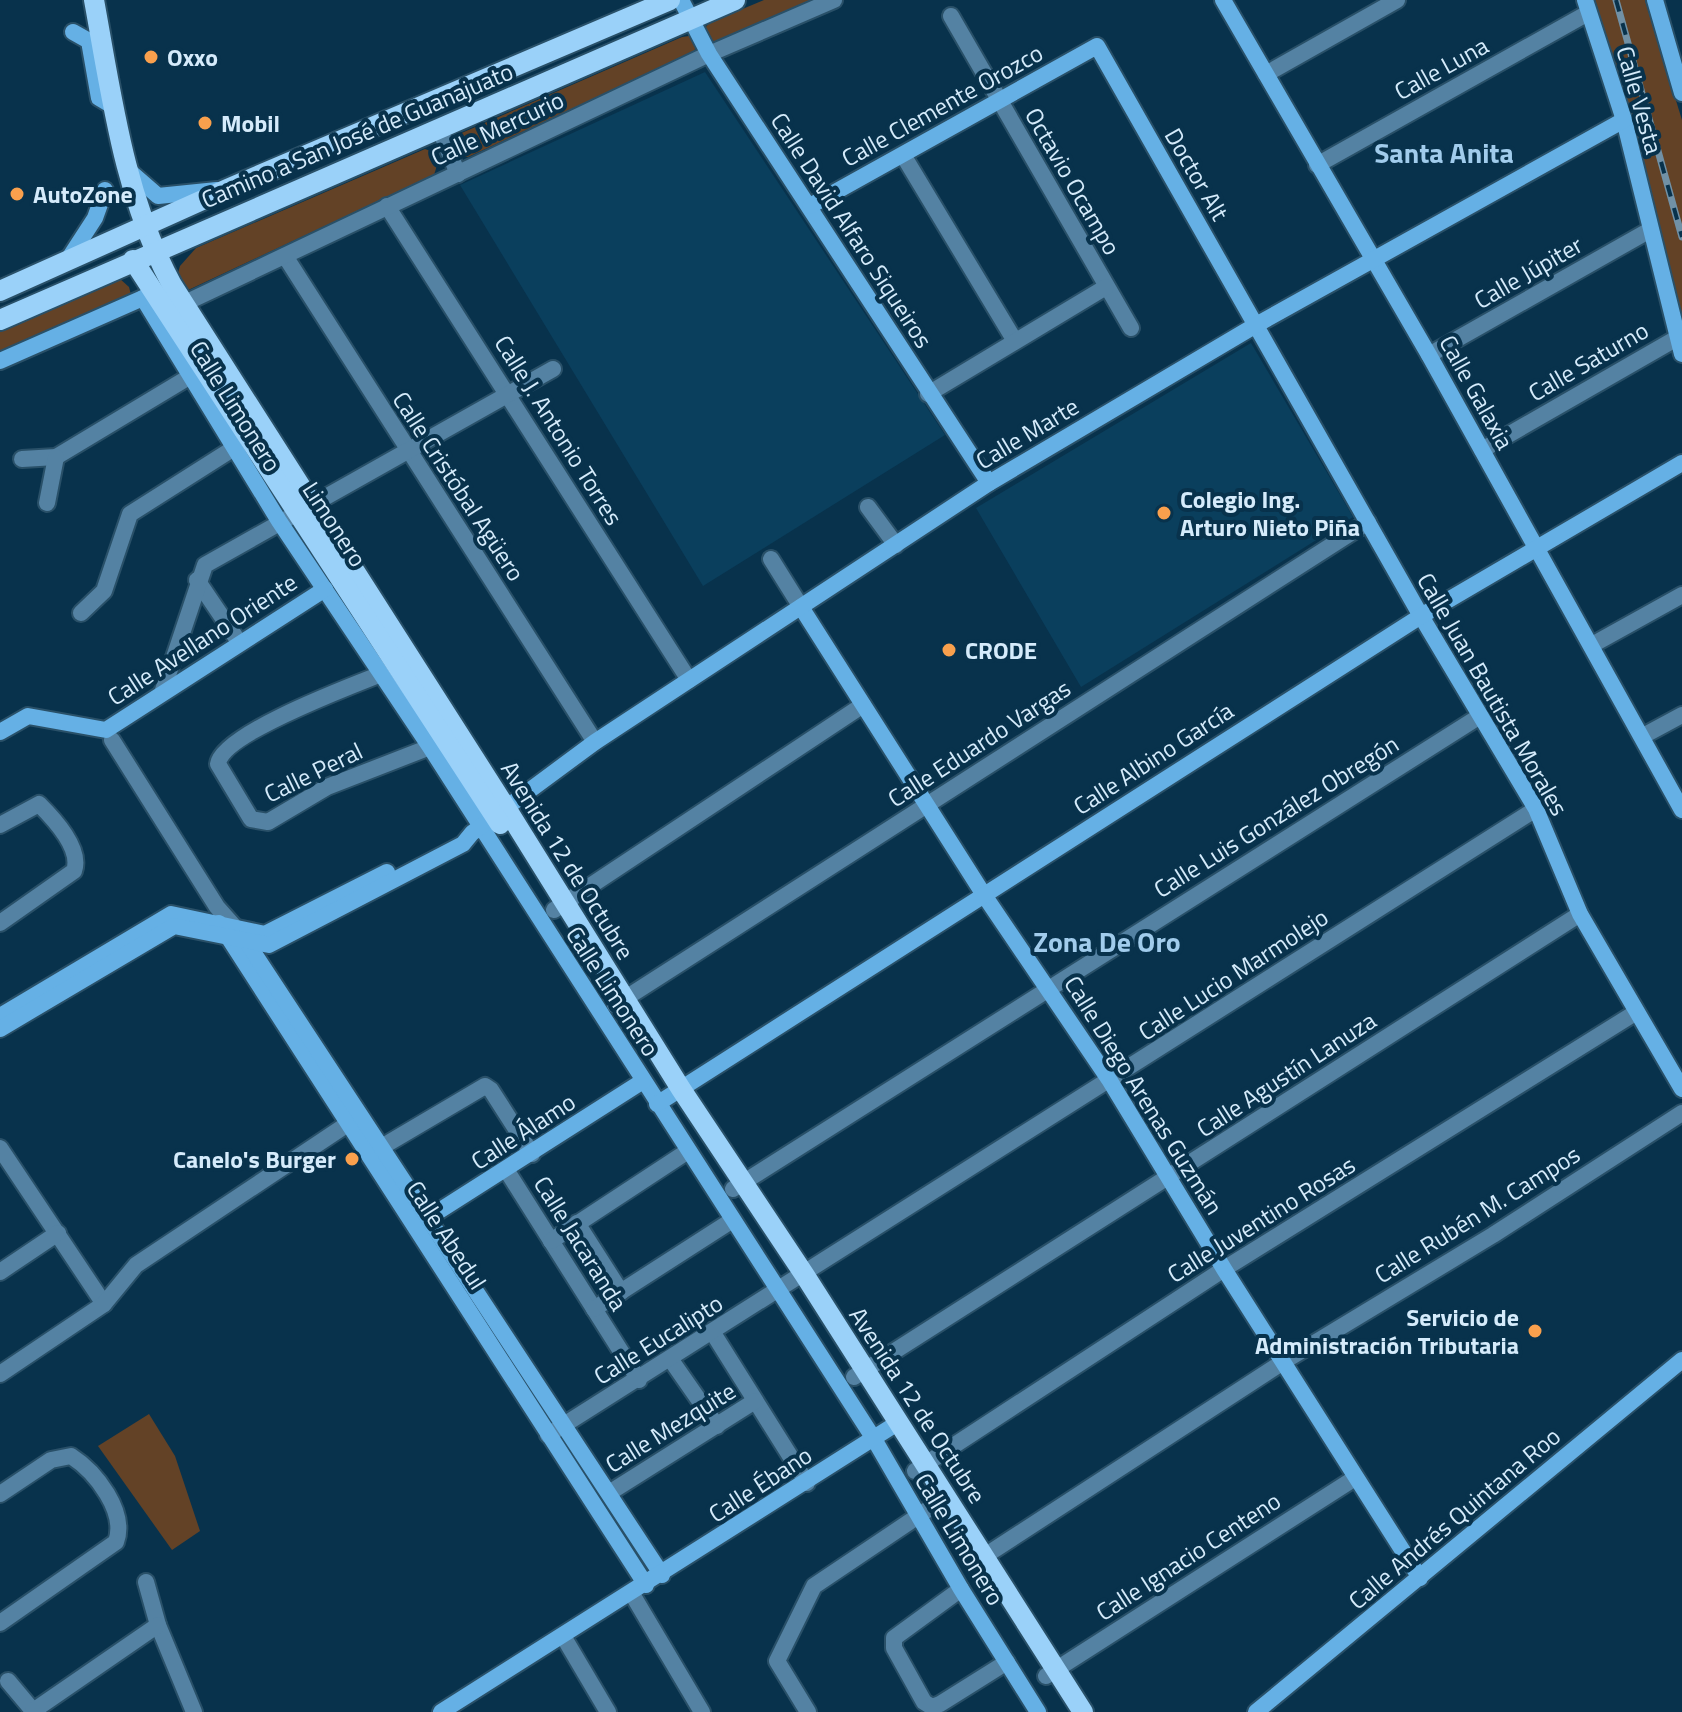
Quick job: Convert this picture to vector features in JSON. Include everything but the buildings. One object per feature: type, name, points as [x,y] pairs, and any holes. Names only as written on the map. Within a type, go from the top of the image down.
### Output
[{"type":"main road","name":"Avenida 12 de Octubre","points":[[94,0],[125,167],[154,252],[156,292],[183,304],[295,512],[488,821],[559,907],[620,1002],[670,1096],[738,1186],[792,1282],[859,1373],[887,1430],[920,1468],[1051,1672],[1083,1712]]},
{"type":"main road","name":"Camino a San José de Guanajuato","points":[[0,291],[227,189],[670,0]]},
{"type":"main road","name":"Camino a San José de Guanajuato","points":[[0,320],[735,0]]},
{"type":"main road","name":"Limonero","points":[[133,260],[295,512]]},
{"type":"main road","name":"Avenida 12 de Octubre","points":[[920,1468],[936,1504],[979,1560]]},
{"type":"main road","name":"Avenida 12 de Octubre","points":[[1051,1672],[1068,1712]]},
{"type":"street","name":"Calle David Alfaro Siqueiros","points":[[681,0],[709,54],[810,206],[928,394],[989,483]]},
{"type":"street","name":"Calle Mercurio","points":[[183,304],[709,54],[834,0]]},
{"type":"street","name":"Calle Galaxia","points":[[1223,0],[1429,355],[1682,810]]},
{"type":"street","points":[[1266,74],[1397,0]]},
{"type":"street","points":[[1655,0],[1682,93]]},
{"type":"street","name":"Calle Vesta","points":[[1586,7],[1624,120],[1680,346]]},
{"type":"street","name":"Calle Luna","points":[[1317,165],[1586,7]]},
{"type":"street","name":"Octavio Ocampo","points":[[951,16],[1131,328]]},
{"type":"street","points":[[73,32],[89,41],[99,98],[114,107]]},
{"type":"street","name":"Calle Clemente Orozco","points":[[810,206],[1097,46]]},
{"type":"street","name":"Doctor Alt","points":[[1097,46],[1256,325]]},
{"type":"street","name":"Calle Marte","points":[[225,923],[248,943],[269,945],[463,844],[488,821],[595,742],[989,483],[1256,325],[1624,120]]},
{"type":"street","points":[[439,128],[458,174]]},
{"type":"street","points":[[903,155],[1015,341]]},
{"type":"street","points":[[125,167],[158,196],[227,189]]},
{"type":"street","points":[[64,264],[89,231],[105,190]]},
{"type":"street","name":"Calle J. Antonio Torres","points":[[387,206],[689,680]]},
{"type":"street","name":"Calle Júpiter","points":[[1429,355],[1650,230]]},
{"type":"street","name":"Calle Cristóbal Agüero","points":[[285,256],[595,742]]},
{"type":"street","points":[[928,394],[1106,287]]},
{"type":"street","points":[[0,361],[156,292]]},
{"type":"street","name":"Calle Limonero","points":[[156,292],[189,377],[234,448],[295,512],[325,589],[430,747],[488,821],[643,1081],[670,1096],[688,1151],[731,1221],[792,1282],[887,1430],[918,1516],[1038,1712]]},
{"type":"street","name":"Calle Juan Bautista Morales","points":[[1256,325],[1421,616],[1536,809],[1580,914],[1682,1089]]},
{"type":"street","name":"Calle Saturno","points":[[1482,450],[1680,346]]},
{"type":"street","points":[[163,690],[197,580],[205,565],[553,369]]},
{"type":"street","points":[[22,459],[56,457],[189,377]]},
{"type":"street","points":[[81,613],[104,591],[130,514],[234,448]]},
{"type":"street","points":[[47,503],[56,457]]},
{"type":"street","name":"Calle Albino García","points":[[670,1096],[1421,616],[1682,463]]},
{"type":"street","points":[[868,507],[896,545]]},
{"type":"street","name":"Calle Eduardo Vargas","points":[[620,1002],[1368,522]]},
{"type":"street","name":"Calle Diego Arenas Guzmán","points":[[771,559],[984,895],[1110,1081],[1224,1269],[1420,1578]]},
{"type":"street","points":[[197,580],[239,642]]},
{"type":"street","name":"Calle Avellano Oriente","points":[[109,735],[163,690],[325,589]]},
{"type":"street","points":[[1592,645],[1682,595]]},
{"type":"street","name":"Calle Peral","points":[[381,674],[297,707],[226,748],[218,764],[251,819],[268,822],[327,787],[430,747]]},
{"type":"street","points":[[559,907],[863,705]]},
{"type":"street","points":[[1643,736],[1682,715]]},
{"type":"street","points":[[0,732],[28,716],[109,735]]},
{"type":"street","name":"Calle Luis González Obregón","points":[[738,1186],[1480,716]]},
{"type":"street","name":"Calle Abedul","points":[[109,735],[225,923],[353,1120],[407,1202],[428,1218],[662,1575]]},
{"type":"street","points":[[0,825],[39,804],[75,852],[77,863],[74,871],[0,923]]},
{"type":"street","name":"Calle Lucio Marmolejo","points":[[792,1282],[1536,809]]},
{"type":"street","points":[[4,1017],[171,914],[225,923],[265,934],[488,821]]},
{"type":"street","name":"Calle Agustín Lanuza","points":[[859,1373],[1580,914]]},
{"type":"street","name":"Calle Abedul","points":[[248,943],[353,1120],[380,1148],[462,1302],[548,1435],[639,1589]]},
{"type":"street","name":"Calle Juventino Rosas","points":[[920,1468],[1224,1269],[1635,1013]]},
{"type":"street","name":"Calle Álamo","points":[[428,1218],[507,1171],[643,1081]]},
{"type":"street","points":[[380,1148],[485,1086],[491,1090],[532,1154]]},
{"type":"street","name":"Calle Rubén M. Campos","points":[[979,1560],[1283,1362],[1493,1235],[1682,1113]]},
{"type":"street","points":[[0,1374],[104,1304],[136,1265],[353,1120]]},
{"type":"street","points":[[551,1241],[688,1151]]},
{"type":"street","points":[[2,1155],[104,1304]]},
{"type":"street","name":"Calle Jacaranda","points":[[507,1171],[639,1380]]},
{"type":"street","points":[[594,1309],[731,1221]]},
{"type":"street","points":[[577,1223],[621,1292]]},
{"type":"street","points":[[0,1272],[58,1233]]},
{"type":"street","name":"Calle Eucalipto","points":[[548,1435],[792,1282]]},
{"type":"street","points":[[462,1302],[477,1293]]},
{"type":"street","points":[[713,1333],[807,1483]]},
{"type":"street","points":[[671,1360],[717,1426]]},
{"type":"street","name":"Calle Andrés Quintana Roo","points":[[1256,1712],[1682,1360]]},
{"type":"street","name":"Calle Mezquite","points":[[609,1493],[755,1401]]},
{"type":"street","name":"Calle Ébano","points":[[639,1589],[887,1430]]},
{"type":"street","points":[[0,1494],[51,1460],[71,1456],[86,1466],[119,1516],[121,1529],[116,1542],[0,1623]]},
{"type":"street","name":"Calle Ignacio Centeno","points":[[1051,1672],[1355,1478]]},
{"type":"street","points":[[808,1712],[777,1661],[814,1586],[936,1504]]},
{"type":"street","points":[[146,1582],[158,1625],[194,1712]]},
{"type":"street","points":[[441,1712],[639,1589],[702,1712]]},
{"type":"street","points":[[961,1589],[894,1638],[894,1648],[924,1702],[932,1707],[940,1704],[1007,1662]]},
{"type":"street","points":[[8,1681],[33,1711],[158,1625]]},
{"type":"street","points":[[563,1636],[607,1712]]},
{"type":"shaded area","points":[[764,0],[817,0],[714,44],[705,42],[700,34],[709,23]]},
{"type":"shaded area","points":[[1595,0],[1645,0],[1682,120],[1682,320],[1626,100]]},
{"type":"shaded area","points":[[689,36],[696,45],[694,53],[468,157],[460,157],[456,150],[457,135]]},
{"type":"shaded area","points":[[705,72],[945,435],[703,586],[460,185]]},
{"type":"shaded area","points":[[425,149],[433,152],[438,162],[434,175],[184,292],[176,280],[180,266],[196,248]]},
{"type":"shaded area","points":[[119,278],[129,287],[131,295],[0,352],[0,332]]},
{"type":"shaded area","name":"Colegio Ing. Arturo Nieto Piña","points":[[1251,343],[1353,517],[1081,687],[976,508]]},
{"type":"shaded area","points":[[149,1414],[175,1456],[200,1531],[172,1550],[98,1446]]},
{"type":"railway","points":[[1616,0],[1682,237]]},
{"type":"place","name":"Oxxo","points":[[151,57]]},
{"type":"place","name":"Mobil","points":[[205,123]]},
{"type":"place","name":"AutoZone","points":[[17,194]]},
{"type":"place","name":"Colegio Ing. Arturo Nieto Piña","points":[[1164,513]]},
{"type":"place","name":"CRODE","points":[[949,650]]},
{"type":"place","name":"Canelo's Burger","points":[[352,1159]]},
{"type":"place","name":"Servicio de Administración Tributaria","points":[[1535,1331]]},
{"type":"district","name":"Santa Anita","points":[[1444,152]]},
{"type":"district","name":"Zona De Oro","points":[[1107,941]]}]
